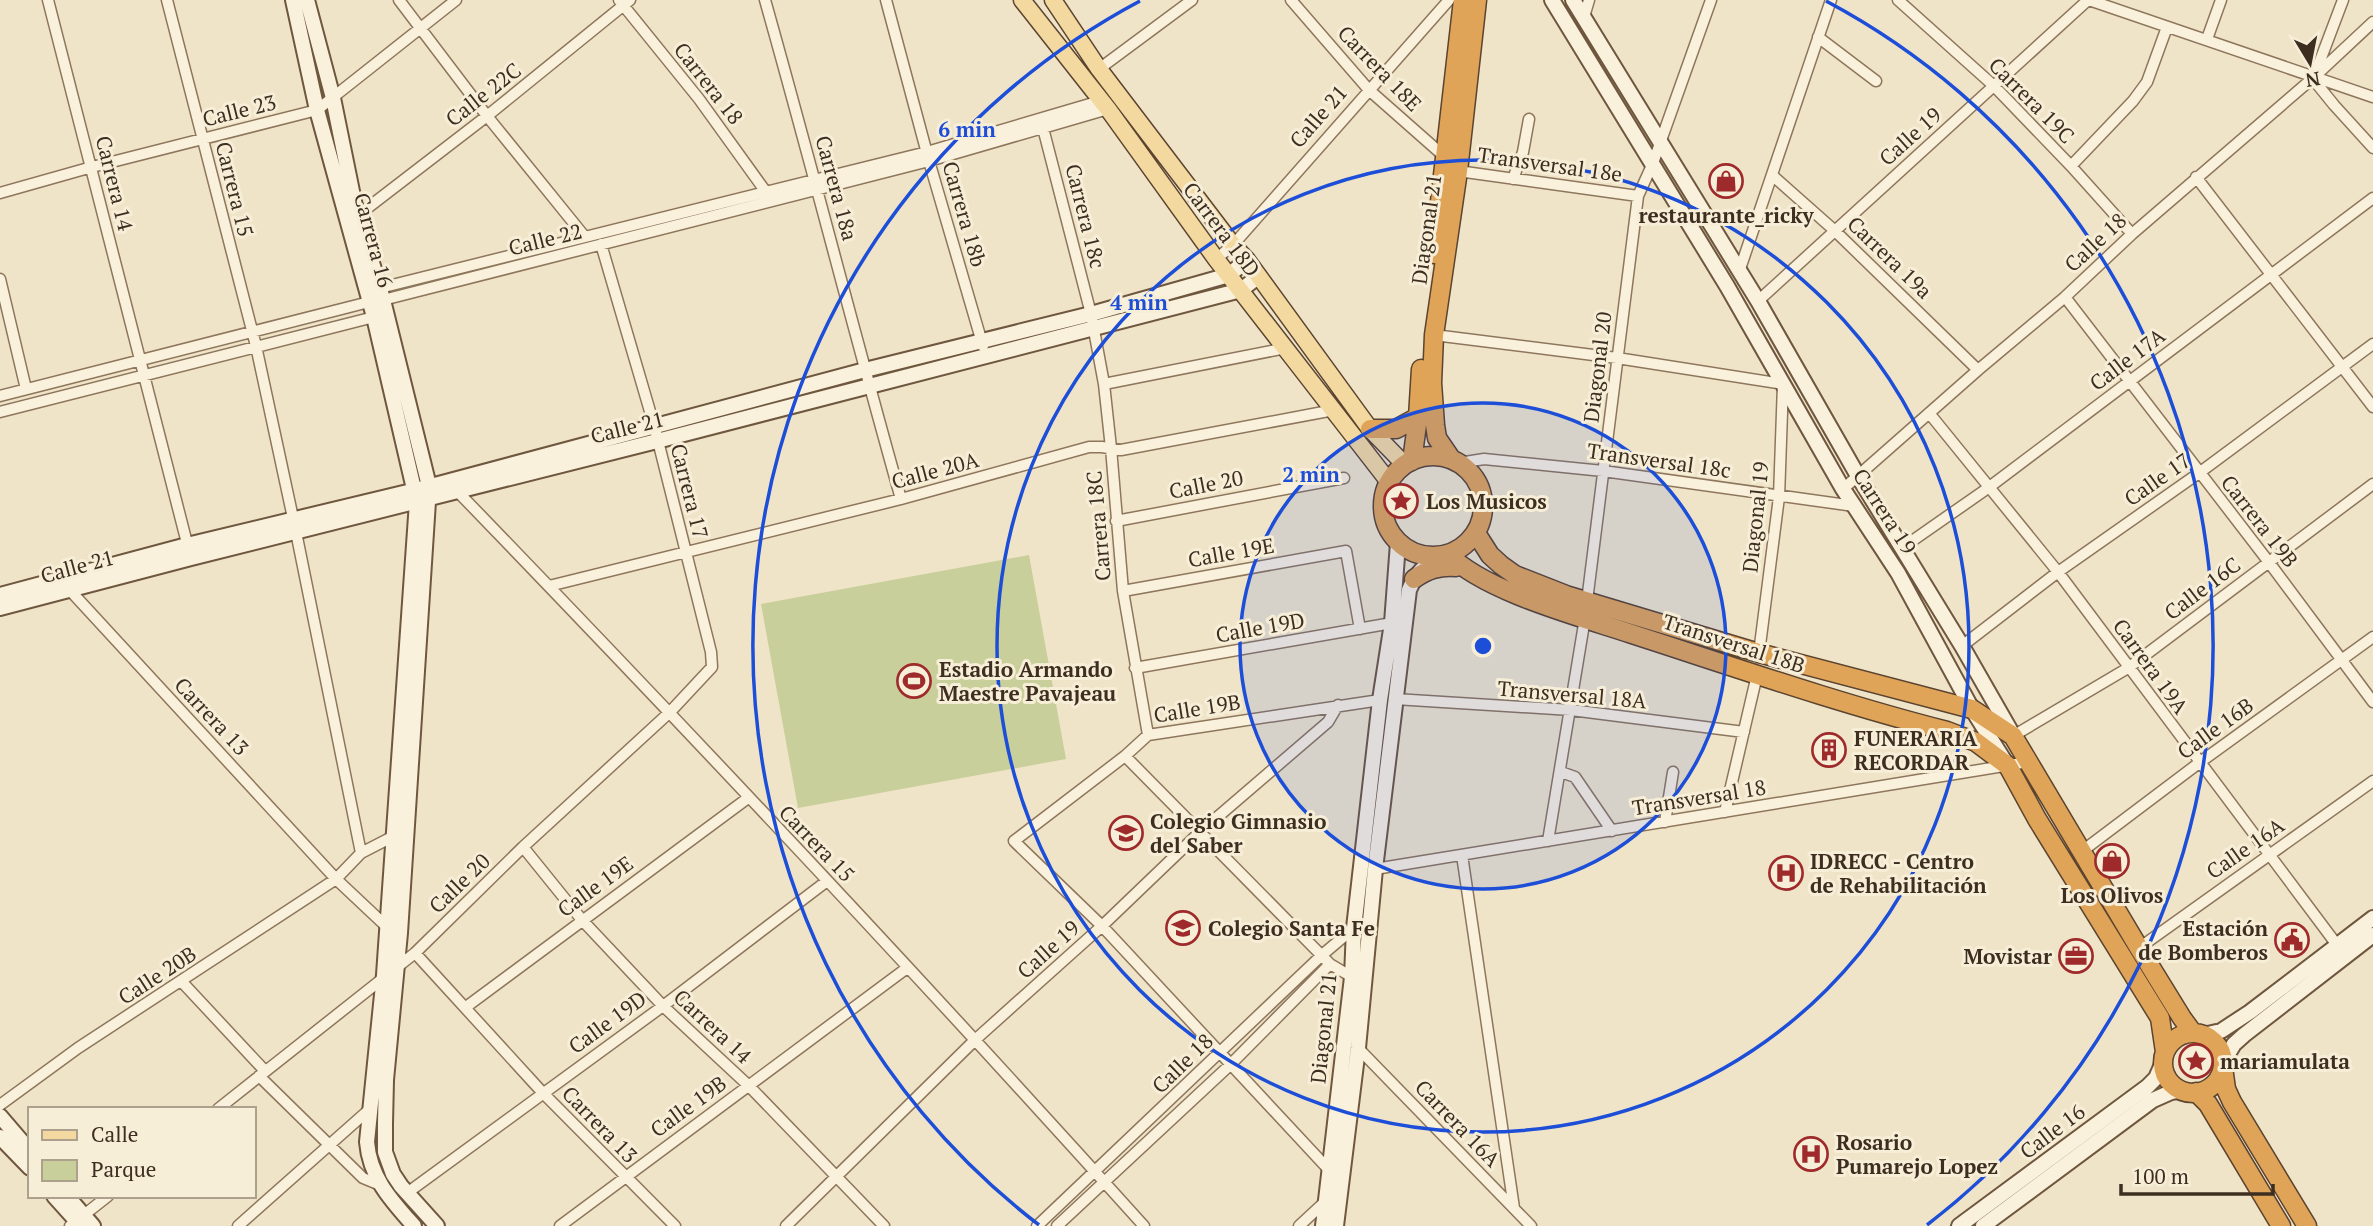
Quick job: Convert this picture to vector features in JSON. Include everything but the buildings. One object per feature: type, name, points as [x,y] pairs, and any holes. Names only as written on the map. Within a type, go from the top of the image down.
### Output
[{"type":"highway","name":"Diagonal 21","points":[[1408,463],[1418,417],[1423,332],[1477,0]]},
{"type":"highway","name":"Diagonal 21","points":[[1454,5],[1452,164],[1434,335],[1432,383],[1437,438],[1455,461]]},
{"type":"highway","points":[[1370,429],[1396,429],[1418,417]]},
{"type":"highway","points":[[1438,456],[1455,461],[1469,471],[1477,482],[1484,507],[1482,521],[1476,533],[1459,550],[1442,556],[1416,554],[1398,543],[1385,520],[1384,494],[1389,482],[1408,463],[1425,457],[1438,456]]},
{"type":"highway","name":"Transversal 18B","points":[[1476,533],[1490,555],[1515,575],[1586,610],[1757,675],[1962,736],[1976,742],[2008,766]]},
{"type":"highway","name":"Transversal 18B","points":[[1442,556],[1501,587],[1972,709],[2013,736]]},
{"type":"highway","points":[[1414,579],[1425,571],[1440,567],[1470,571]]},
{"type":"highway","name":"Carrera 19","points":[[2013,736],[2182,1018],[2198,1034]]},
{"type":"highway","name":"Carrera 19","points":[[2008,766],[2037,819],[2160,1018],[2164,1057]]},
{"type":"highway","points":[[2281,1226],[2208,1104],[2174,1085],[2167,1077],[2164,1057],[2174,1040],[2183,1034],[2198,1034],[2216,1043],[2221,1052],[2226,1089],[2232,1102],[2307,1226]]},
{"type":"highway","points":[[2189,1091],[2211,1086],[2219,1078],[2223,1065]]},
{"type":"main road","name":"Carrera 16","points":[[293,0],[317,110],[377,297],[374,317],[423,494]]},
{"type":"main road","name":"Carrera 16","points":[[307,0],[333,98],[357,216],[423,494]]},
{"type":"main road","name":"Carrera 18D","points":[[1022,0],[1389,482]]},
{"type":"main road","name":"Carrera 18D","points":[[1052,0],[1099,69],[1247,260],[1370,429],[1408,463]]},
{"type":"main road","name":"Carrera 19","points":[[1552,0],[1653,163],[1843,489],[1898,573],[1972,709],[2008,766]]},
{"type":"main road","name":"Carrera 19","points":[[1573,0],[1758,301],[1858,477],[1962,646],[2013,736]]},
{"type":"main road","name":"Calle 21","points":[[423,494],[458,492],[986,357],[1229,275],[1247,260]]},
{"type":"main road","name":"Calle 21","points":[[0,595],[64,584],[423,494],[654,425],[981,341],[1241,290],[1259,276]]},
{"type":"main road","points":[[414,1226],[380,1185],[372,1169],[368,1151],[423,494]]},
{"type":"main road","points":[[423,494],[398,965],[386,1080],[385,1145],[390,1167],[407,1193],[437,1226]]},
{"type":"main road","name":"Diagonal 21","points":[[1329,1224],[1341,1187],[1358,1048],[1375,869],[1398,543]]},
{"type":"main road","points":[[1414,579],[1424,565],[1442,556]]},
{"type":"main road","name":"Diagonal 21","points":[[1329,1224],[1327,1200],[1352,977],[1354,928],[1388,700],[1409,590],[1414,579]]},
{"type":"main road","name":"Calle 21","points":[[0,608],[64,584]]},
{"type":"main road","points":[[2198,1034],[2216,1033],[2231,1025],[2373,918]]},
{"type":"main road","points":[[2223,1065],[2234,1044],[2244,1035],[2373,935]]},
{"type":"main road","name":"Calle 16","points":[[1959,1226],[2147,1087],[2156,1078],[2164,1057]]},
{"type":"main road","name":"Calle 16","points":[[1983,1226],[2153,1100],[2171,1092],[2189,1091]]},
{"type":"main road","points":[[0,1116],[28,1149]]},
{"type":"main road","points":[[0,1137],[28,1166]]},
{"type":"main road","points":[[56,1198],[81,1223]]},
{"type":"main road","points":[[68,1198],[81,1223]]},
{"type":"street","name":"Carrera 14","points":[[48,0],[189,551]]},
{"type":"street","name":"Carrera 15","points":[[167,0],[256,346],[294,525]]},
{"type":"street","points":[[399,0],[487,116],[585,237]]},
{"type":"street","name":"Calle 23","points":[[0,192],[317,110],[456,0]]},
{"type":"street","name":"Carrera 18a","points":[[765,0],[817,184],[869,386]]},
{"type":"street","name":"Carrera 18b","points":[[886,0],[986,357]]},
{"type":"street","points":[[1099,69],[1192,0]]},
{"type":"street","name":"Carrera 18E","points":[[1291,0],[1369,90],[1452,164]]},
{"type":"street","points":[[1584,17],[1589,0]]},
{"type":"street","name":"Diagonal 20","points":[[1548,841],[1586,610],[1638,196],[1653,163],[1711,0]]},
{"type":"street","points":[[1739,272],[1831,0]]},
{"type":"street","name":"Carrera 19C","points":[[1898,0],[1994,86],[2132,234]]},
{"type":"street","points":[[2088,0],[2373,97]]},
{"type":"street","name":"Calle 19","points":[[1758,301],[2088,0]]},
{"type":"street","points":[[2207,39],[2221,0]]},
{"type":"street","points":[[2313,78],[2343,0]]},
{"type":"street","name":"Calle 22C","points":[[357,216],[487,116],[624,2]]},
{"type":"street","name":"Carrera 18","points":[[624,2],[766,192]]},
{"type":"street","name":"Calle 21","points":[[1216,258],[1233,245],[1369,90],[1454,5]]},
{"type":"street","name":"Calle 18","points":[[1843,489],[2065,297],[2132,234],[2313,78],[2373,22]]},
{"type":"street","points":[[2071,166],[2133,101],[2147,82],[2166,27]]},
{"type":"street","points":[[1818,37],[1876,81]]},
{"type":"street","points":[[2313,78],[2373,148]]},
{"type":"street","name":"Calle 22","points":[[928,157],[1104,105]]},
{"type":"street","name":"Calle 22","points":[[377,297],[601,244],[817,184],[1043,128],[1104,105]]},
{"type":"street","points":[[1513,179],[1523,152],[1529,119]]},
{"type":"street","name":"Carrera 18c","points":[[1043,128],[1093,321]]},
{"type":"street","name":"Transversal 18e","points":[[1452,164],[1513,179],[1638,196]]},
{"type":"street","name":"Carrera 19a","points":[[1772,175],[1834,230],[1978,370]]},
{"type":"street","points":[[2196,177],[2373,407]]},
{"type":"street","name":"Calle 22","points":[[0,396],[251,332],[585,237],[766,192],[817,184]]},
{"type":"street","name":"Calle 17A","points":[[1902,548],[1988,488],[2373,198]]},
{"type":"street","name":"Carrera 17","points":[[601,244],[654,425],[711,652],[712,667]]},
{"type":"street","points":[[0,279],[26,389]]},
{"type":"street","name":"Carrera 19B","points":[[2065,297],[2373,702]]},
{"type":"street","points":[[0,412],[374,317]]},
{"type":"street","name":"Carrera 18C","points":[[1093,321],[1104,384],[1123,591],[1148,735]]},
{"type":"street","points":[[1434,335],[1618,358],[1783,384]]},
{"type":"street","name":"Calle 17","points":[[1962,646],[2058,572],[2199,473],[2373,344]]},
{"type":"street","points":[[1104,384],[1286,348]]},
{"type":"street","name":"Diagonal 19","points":[[1759,653],[1779,497],[1783,384]]},
{"type":"street","points":[[869,386],[901,499]]},
{"type":"street","name":"Calle 20A","points":[[549,586],[901,499],[1089,447],[1121,450],[1334,410]]},
{"type":"street","name":"Carrera 19A","points":[[1929,413],[2058,572],[2337,945]]},
{"type":"street","name":"Transversal 18c","points":[[1455,461],[1484,459],[1603,471],[1854,506]]},
{"type":"street","name":"Calle 20","points":[[1116,521],[1344,478]]},
{"type":"street","name":"Calle 16C","points":[[2013,736],[2129,668],[2373,484]]},
{"type":"street","name":"Carrera 15","points":[[458,492],[670,712],[976,1040],[1144,1226]]},
{"type":"street","points":[[294,525],[361,853]]},
{"type":"street","name":"Calle 19E","points":[[1123,591],[1346,551],[1360,629]]},
{"type":"street","name":"Carrera 13","points":[[64,584],[336,879],[387,927]]},
{"type":"street","name":"Calle 19D","points":[[1135,668],[1392,623]]},
{"type":"street","name":"Calle 16B","points":[[2081,852],[2373,637]]},
{"type":"street","name":"Calle 20","points":[[221,1107],[415,953],[523,847],[670,712],[712,667]]},
{"type":"street","points":[[1725,812],[1757,675]]},
{"type":"street","name":"Calle 19B","points":[[1102,926],[1014,841],[1125,756],[1148,735],[1338,705],[1388,700]]},
{"type":"street","name":"Transversal 18A","points":[[1388,700],[1571,710],[1744,732]]},
{"type":"street","name":"Calle 19","points":[[786,1226],[976,1040],[1102,926],[1200,832],[1328,722],[1338,705]]},
{"type":"street","points":[[1125,756],[1330,964],[1352,977]]},
{"type":"street","name":"Transversal 18","points":[[1375,869],[2028,762]]},
{"type":"street","points":[[1561,772],[1575,777],[1612,831]]},
{"type":"street","points":[[1665,822],[1673,772]]},
{"type":"street","name":"Calle 16A","points":[[2139,948],[2373,781]]},
{"type":"street","name":"Calle 19E","points":[[466,1007],[748,798]]},
{"type":"street","name":"Calle 20B","points":[[0,1105],[78,1048],[336,879],[361,853],[394,836]]},
{"type":"street","name":"Carrera 14","points":[[523,847],[582,920],[663,1006],[749,1086],[884,1226]]},
{"type":"street","points":[[1462,855],[1514,1208]]},
{"type":"street","name":"Calle 19D","points":[[407,1193],[663,1006],[827,881]]},
{"type":"street","points":[[1102,926],[1330,1171],[1341,1187],[1299,1226]]},
{"type":"street","name":"Calle 18","points":[[1037,1226],[1322,955],[1354,928]]},
{"type":"street","name":"Carrera 13","points":[[415,953],[542,1092],[675,1226]]},
{"type":"street","name":"Calle 18","points":[[1057,1226],[1230,1065],[1330,964]]},
{"type":"street","name":"Calle 19B","points":[[560,1226],[907,968]]},
{"type":"street","points":[[182,982],[328,1145],[363,1178],[380,1185]]},
{"type":"street","name":"Carrera 16A","points":[[1358,1048],[1531,1226]]},
{"type":"street","points":[[238,1226],[371,1108]]},
{"type":"street","points":[[81,1223],[106,1198]]},
{"type":"green space","name":"Estadio Armando Maestre Pavajeau","points":[[1029,555],[1066,759],[798,808],[761,604]]},
{"type":"place","name":"restaurante_ricky","points":[[1726,181]]},
{"type":"place","name":"Los Musicos","points":[[1401,501]]},
{"type":"place","name":"Estadio Armando Maestre Pavajeau","points":[[914,681]]},
{"type":"place","name":"FUNERARIA RECORDAR","points":[[1829,750]]},
{"type":"place","name":"Colegio Gimnasio del Saber","points":[[1126,833]]},
{"type":"place","name":"Los Olivos","points":[[2112,861]]},
{"type":"place","name":"IDRECC - Centro de Rehabilitación","points":[[1786,873]]},
{"type":"place","name":"Colegio Santa Fe","points":[[1183,928]]},
{"type":"place","name":"Estación de Bomberos","points":[[2292,940]]},
{"type":"place","name":"Movistar","points":[[2076,956]]},
{"type":"place","name":"mariamulata","points":[[2196,1061]]},
{"type":"place","name":"Rosario Pumarejo Lopez","points":[[1811,1154]]}]
